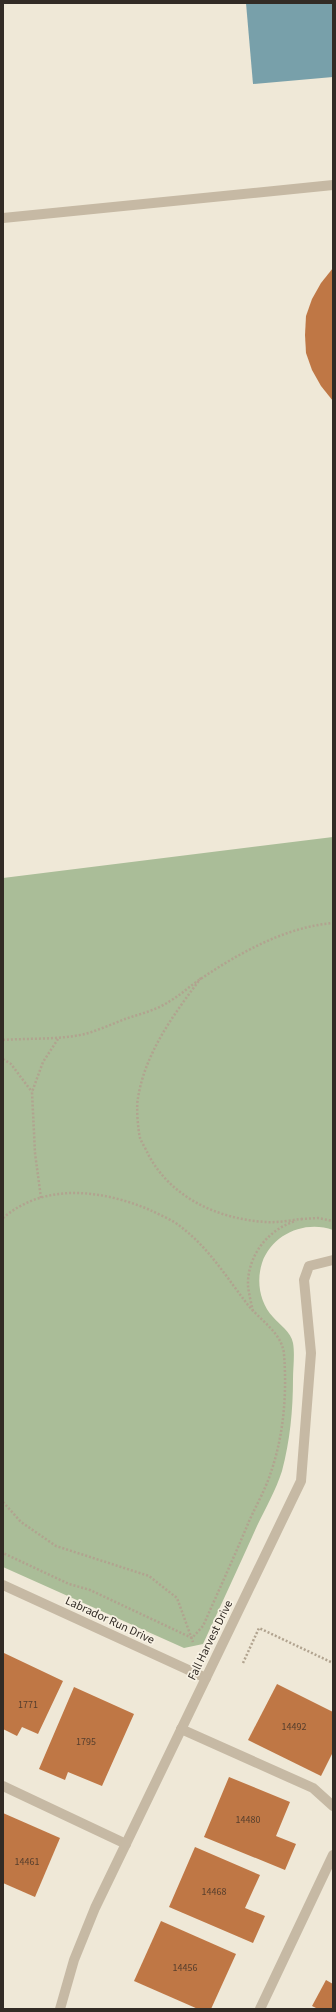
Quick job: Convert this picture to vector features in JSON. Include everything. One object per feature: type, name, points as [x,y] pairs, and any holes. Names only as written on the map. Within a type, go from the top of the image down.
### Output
[{"type":"street","points":[[3,218],[333,185]]},
{"type":"street","name":"Fall Harvest Drive","points":[[60,2009],[74,1960],[95,1908],[301,1481],[311,1353],[304,1280],[309,1266],[333,1260]]},
{"type":"street","name":"Labrador Run Drive","points":[[3,1585],[206,1678]]},
{"type":"street","points":[[181,1729],[312,1788],[333,1806]]},
{"type":"street","points":[[3,1786],[126,1844]]},
{"type":"street","points":[[260,2009],[333,1856]]},
{"type":"path","points":[[3,1040],[58,1038],[85,1034],[170,1002],[201,978],[277,937],[311,925],[333,923]]},
{"type":"path","points":[[201,978],[178,1009],[157,1044],[143,1076],[137,1100],[140,1137],[151,1158],[165,1180],[187,1198],[236,1218],[267,1222],[318,1218],[333,1222]]},
{"type":"path","points":[[41,1198],[35,1153],[32,1092],[43,1062],[58,1038]]},
{"type":"path","points":[[3,1058],[11,1064],[32,1092]]},
{"type":"path","points":[[3,1218],[24,1204],[58,1194],[95,1193],[131,1202],[181,1226],[229,1277],[253,1312],[280,1338],[284,1352],[285,1400],[279,1441],[271,1472],[203,1626],[192,1638]]},
{"type":"path","points":[[253,1312],[248,1286],[249,1271],[254,1256],[262,1242],[274,1232],[287,1224],[302,1219]]},
{"type":"path","points":[[3,1502],[21,1522],[56,1546],[149,1576],[177,1598],[193,1642]]},
{"type":"path","points":[[3,1553],[69,1584],[90,1590],[192,1638]]},
{"type":"path","points":[[243,1663],[259,1628],[333,1663]]},
{"type":"green space","points":[[333,837],[333,1230],[322,1227],[312,1227],[301,1228],[291,1232],[281,1237],[273,1244],[262,1263],[259,1285],[262,1299],[273,1317],[290,1335],[293,1343],[294,1356],[292,1402],[287,1448],[277,1485],[203,1644],[184,1648],[3,1567],[3,878]]},
{"type":"water","points":[[246,3],[333,3],[333,77],[253,84]]},
{"type":"building","points":[[333,268],[333,401],[321,386],[312,370],[306,353],[305,335],[306,316],[312,299],[321,283]]},
{"type":"building","points":[[4,1653],[63,1681],[38,1734],[22,1727],[17,1736],[3,1729]]},
{"type":"building","points":[[277,1684],[333,1712],[333,1752],[321,1776],[248,1740]]},
{"type":"building","points":[[74,1687],[134,1714],[102,1786],[68,1772],[65,1780],[39,1769]]},
{"type":"building","points":[[229,1777],[290,1802],[276,1836],[296,1844],[285,1870],[204,1837]]},
{"type":"building","points":[[3,1813],[60,1838],[35,1897],[3,1883]]},
{"type":"building","points":[[195,1847],[260,1875],[245,1908],[265,1916],[253,1943],[169,1907]]},
{"type":"building","points":[[161,1921],[236,1954],[211,2009],[198,2009],[134,1981]]},
{"type":"building","points":[[326,1980],[333,1984],[333,2009],[318,2009],[312,2006]]}]
